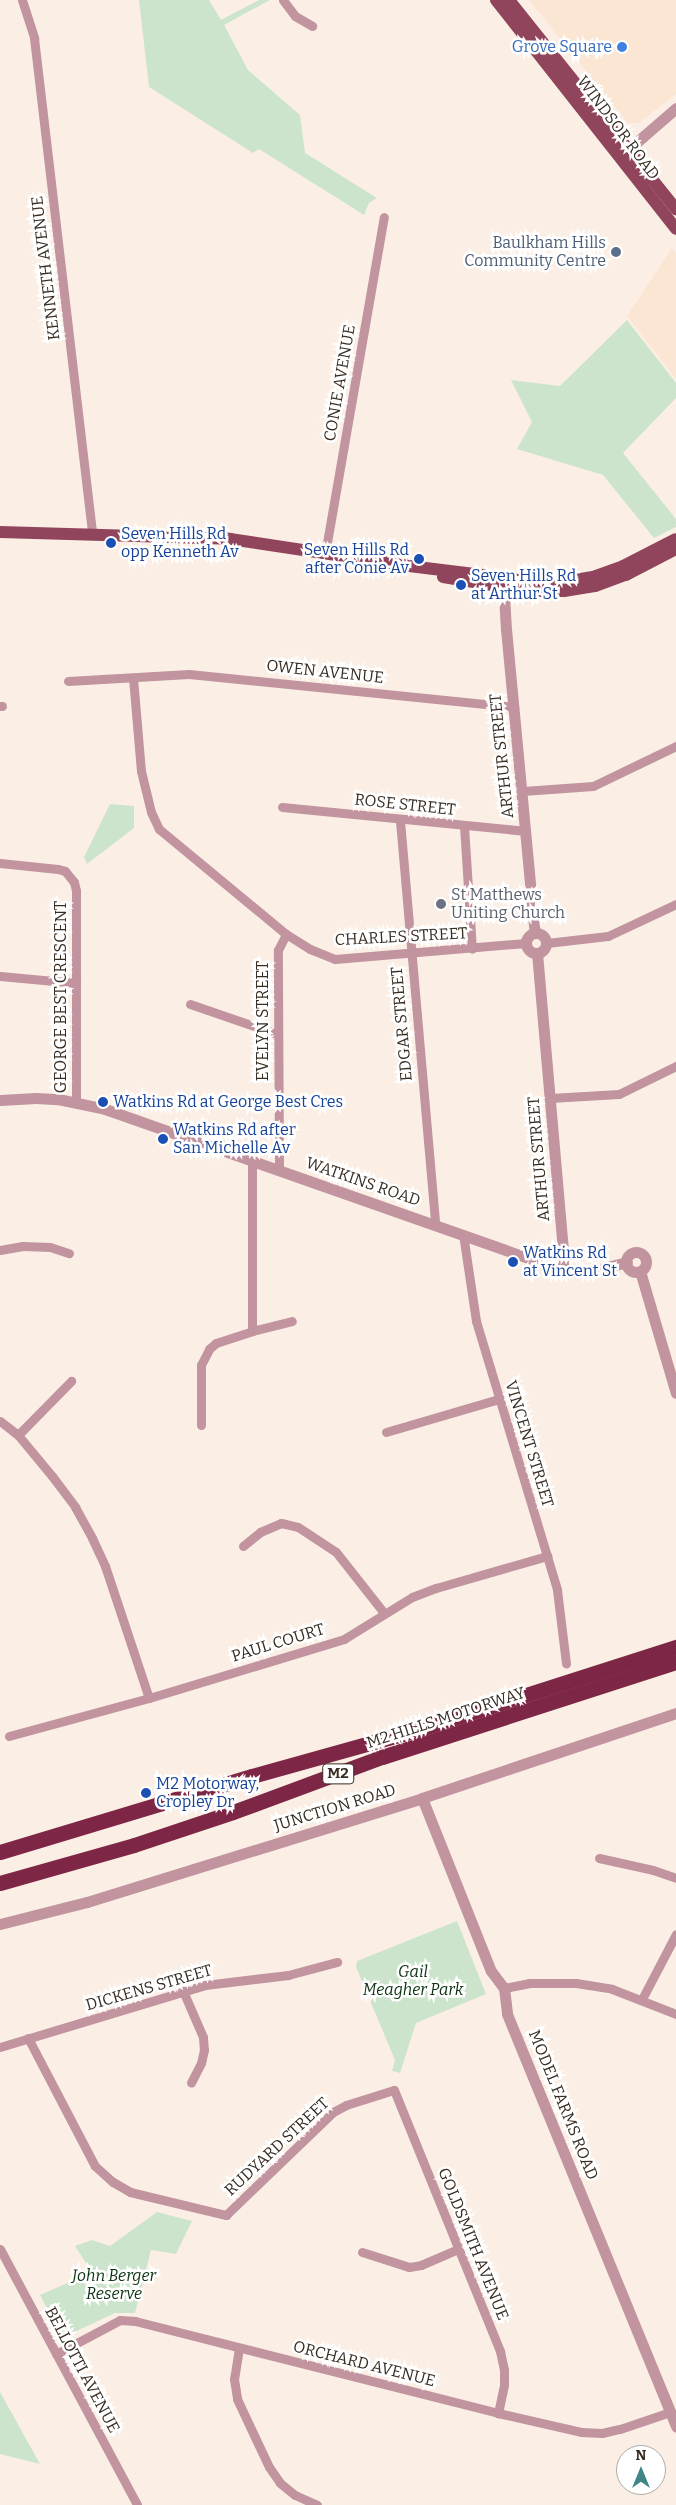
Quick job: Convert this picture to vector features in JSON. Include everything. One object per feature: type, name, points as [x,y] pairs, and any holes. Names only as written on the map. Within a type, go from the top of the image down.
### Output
[{"type":"highway","name":"M2 HILLS MOTORWAY","points":[[0,1852],[252,1776],[417,1730],[676,1647]]},
{"type":"highway","name":"M2 HILLS MOTORWAY","points":[[0,1883],[197,1824],[382,1757],[676,1662]]},
{"type":"main road","name":"WINDSOR ROAD","points":[[496,0],[624,153],[676,209]]},
{"type":"main road","name":"WINDSOR ROAD","points":[[509,0],[624,153],[676,228]]},
{"type":"main road","points":[[0,532],[230,539],[503,582],[546,592],[595,586],[626,575],[676,549]]},
{"type":"main road","points":[[503,582],[569,581],[596,576],[623,566],[676,539]]},
{"type":"street","name":"KENNETH AVENUE","points":[[22,0],[34,38],[92,534]]},
{"type":"street","points":[[283,0],[295,16],[312,26]]},
{"type":"street","points":[[624,153],[676,108]]},
{"type":"street","name":"CONIE AVENUE","points":[[325,554],[384,217]]},
{"type":"street","name":"ARTHUR STREET","points":[[503,582],[535,932]]},
{"type":"street","name":"OWEN AVENUE","points":[[68,681],[189,674],[514,707]]},
{"type":"street","name":"CHARLES STREET","points":[[133,678],[140,771],[151,812],[159,828],[286,934],[310,949],[335,959],[526,943]]},
{"type":"street","points":[[523,791],[593,786],[676,746]]},
{"type":"street","name":"ROSE STREET","points":[[282,807],[400,821],[526,831]]},
{"type":"street","name":"EDGAR STREET","points":[[400,821],[410,954],[436,1224]]},
{"type":"street","points":[[464,826],[472,949]]},
{"type":"street","name":"GEORGE BEST CRESCENT","points":[[0,863],[58,869],[70,875],[76,890],[76,1102]]},
{"type":"street","points":[[547,943],[608,936],[676,904]]},
{"type":"street","points":[[535,932],[544,936],[547,943],[545,950],[537,954],[531,952],[526,943],[530,935],[535,932]]},
{"type":"street","name":"EVELYN STREET","points":[[279,1170],[278,950],[286,934]]},
{"type":"street","name":"ARTHUR STREET","points":[[537,954],[565,1271]]},
{"type":"street","points":[[0,976],[76,983]]},
{"type":"street","points":[[190,1004],[277,1034]]},
{"type":"street","points":[[550,1098],[619,1094],[676,1066]]},
{"type":"street","name":"WATKINS ROAD","points":[[0,1100],[36,1098],[76,1102],[104,1108],[565,1271],[587,1272],[627,1262]]},
{"type":"street","points":[[252,1161],[252,1331]]},
{"type":"street","name":"VINCENT STREET","points":[[463,1234],[476,1321],[557,1590],[566,1663]]},
{"type":"street","points":[[0,1250],[23,1246],[50,1247],[68,1253]]},
{"type":"street","points":[[631,1254],[640,1254],[646,1261],[645,1267],[640,1271],[631,1271],[627,1262],[631,1254]]},
{"type":"street","points":[[640,1271],[676,1393]]},
{"type":"street","points":[[201,1425],[201,1365],[204,1356],[216,1343],[252,1331],[292,1321]]},
{"type":"street","points":[[18,1434],[70,1380]]},
{"type":"street","points":[[386,1432],[499,1399]]},
{"type":"street","points":[[0,1421],[18,1434],[74,1507],[92,1538],[105,1566],[149,1698]]},
{"type":"street","points":[[243,1546],[260,1532],[281,1524],[298,1527],[336,1552],[384,1613]]},
{"type":"street","name":"PAUL COURT","points":[[9,1736],[149,1698],[344,1639],[412,1597],[436,1588],[547,1556]]},
{"type":"street","name":"JUNCTION ROAD","points":[[0,1924],[87,1902],[422,1798],[676,1713]]},
{"type":"street","name":"MODEL FARMS ROAD","points":[[422,1798],[491,1972],[504,1988],[507,2014],[676,2427]]},
{"type":"street","points":[[599,1858],[653,1870],[676,1878]]},
{"type":"street","points":[[642,1999],[676,1934]]},
{"type":"street","name":"DICKENS STREET","points":[[0,2047],[205,1985],[288,1975],[337,1962]]},
{"type":"street","points":[[504,1988],[529,1982],[553,1981],[612,1989],[642,1999],[676,2014]]},
{"type":"street","points":[[182,1991],[204,2037],[202,2063],[191,2083]]},
{"type":"street","name":"RUDYARD STREET","points":[[28,2038],[96,2166],[113,2182],[130,2192],[226,2215],[333,2112],[346,2105],[394,2090]]},
{"type":"street","name":"GOLDSMITH AVENUE","points":[[394,2090],[500,2351],[504,2370],[504,2385],[498,2413]]},
{"type":"street","name":"BELLOTTI AVENUE","points":[[0,2249],[137,2505]]},
{"type":"street","points":[[362,2252],[409,2267],[421,2265],[458,2249]]},
{"type":"street","name":"ORCHARD AVENUE","points":[[56,2354],[120,2320],[135,2321],[498,2413],[581,2432],[602,2433],[670,2412]]},
{"type":"street","points":[[239,2348],[234,2379],[237,2399],[269,2467],[280,2483],[295,2495],[317,2505]]},
{"type":"shaded area","name":"Grove Square","points":[[529,0],[676,0],[676,94],[639,123],[628,123]]},
{"type":"shaded area","points":[[672,248],[676,253],[676,379],[627,316]]},
{"type":"green space","points":[[139,0],[209,0],[221,20],[259,0],[270,0],[224,25],[248,70],[300,115],[305,153],[377,198],[369,203],[364,215],[259,149],[253,153],[149,87]]},
{"type":"green space","points":[[627,320],[676,383],[676,398],[623,453],[676,519],[676,527],[654,538],[603,475],[517,449],[532,422],[511,380],[560,386]]},
{"type":"green space","points":[[110,804],[134,806],[134,828],[87,864],[84,857]]},
{"type":"green space","name":"Gail Meagher Park","points":[[457,1921],[486,1994],[416,2023],[400,2073],[392,2071],[395,2060],[356,1967],[357,1961]]},
{"type":"green space","name":"John Berger Reserve","points":[[157,2212],[192,2221],[176,2254],[151,2250],[135,2313],[115,2313],[66,2336],[59,2331],[40,2295],[90,2273],[90,2269],[75,2246],[92,2240],[110,2246]]},
{"type":"green space","points":[[0,2392],[40,2464],[0,2454]]},
{"type":"place","name":"Grove Square","points":[[622,47]]},
{"type":"place","name":"Baulkham Hills Community Centre","points":[[616,252]]},
{"type":"place","name":"Seven Hills Rd opp Kenneth Av","points":[[111,543]]},
{"type":"place","name":"Seven Hills Rd after Conie Av","points":[[419,559]]},
{"type":"place","name":"Seven Hills Rd at Arthur St","points":[[461,585]]},
{"type":"place","name":"St Matthews Uniting Church","points":[[441,904]]},
{"type":"place","name":"Watkins Rd at George Best Cres","points":[[103,1102]]},
{"type":"place","name":"Watkins Rd after San Michelle Av","points":[[163,1139]]},
{"type":"place","name":"Watkins Rd at Vincent St","points":[[513,1262]]},
{"type":"place","name":"M2 Motorway, Cropley Dr","points":[[146,1793]]}]
